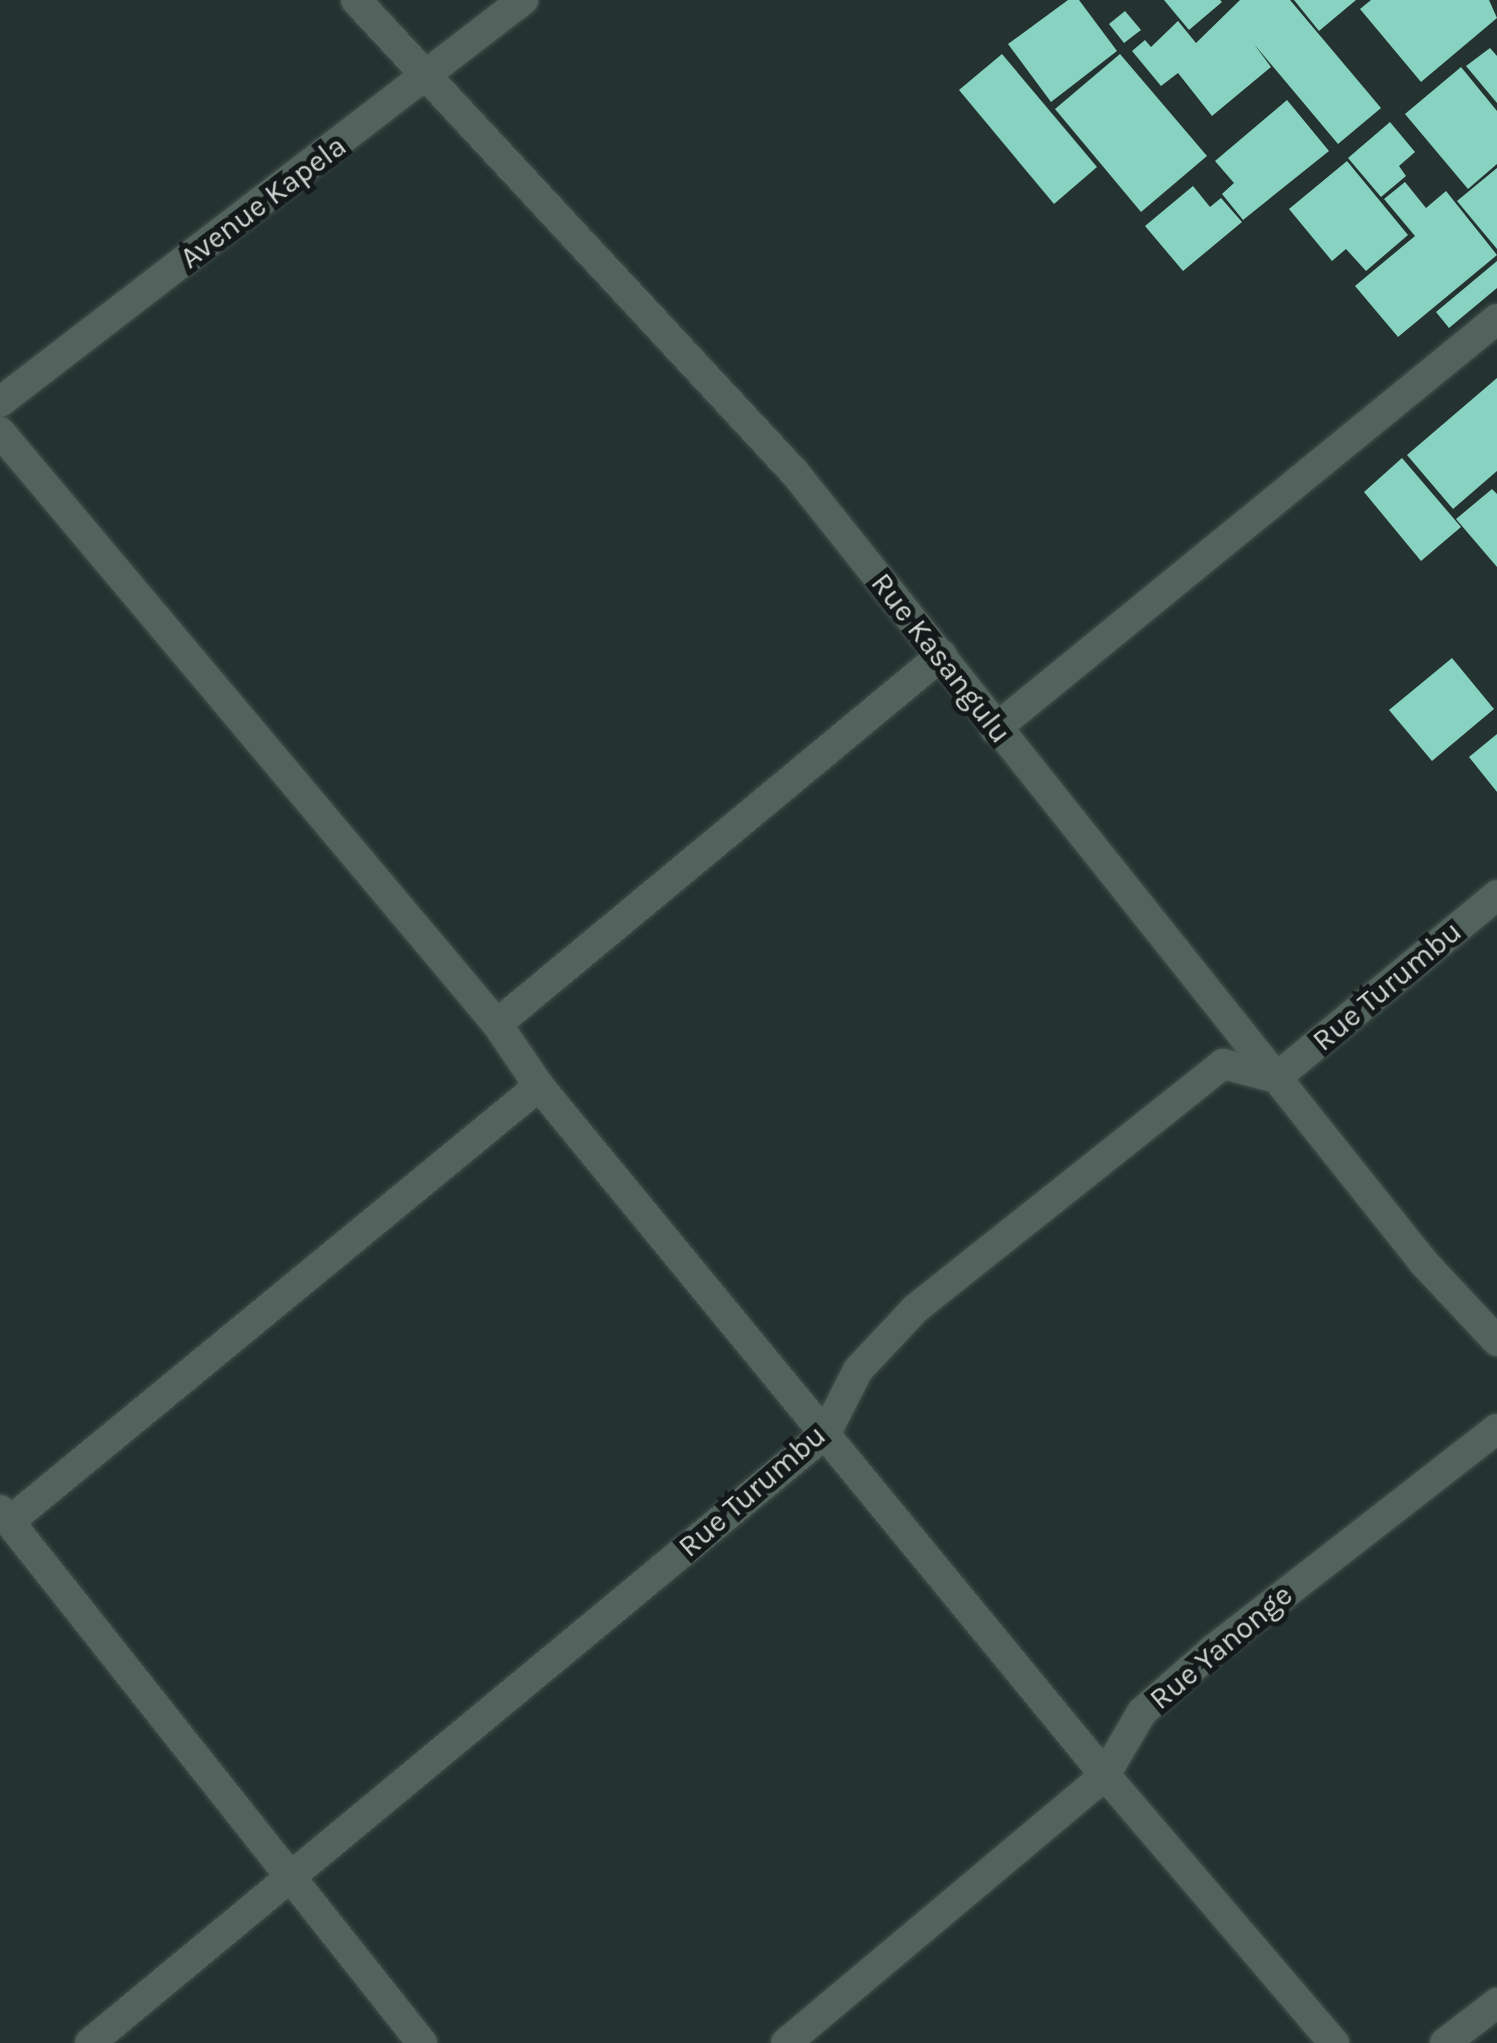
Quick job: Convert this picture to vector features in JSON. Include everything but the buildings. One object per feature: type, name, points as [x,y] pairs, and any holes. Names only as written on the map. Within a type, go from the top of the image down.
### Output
[{"type":"street","name":"Rue Kasangulu","points":[[356,0],[795,472],[942,654],[995,729],[1276,1078],[1497,1341]]},
{"type":"street","name":"Avenue Kapela","points":[[0,402],[524,0]]},
{"type":"street","points":[[995,729],[1497,319]]},
{"type":"street","points":[[0,432],[497,1024],[539,1086],[1105,1775],[1334,2043]]},
{"type":"street","points":[[497,1024],[942,654]]},
{"type":"street","name":"Rue Turumbu","points":[[90,2043],[297,1876],[826,1434],[858,1370],[915,1310],[1223,1064],[1276,1078],[1497,896]]},
{"type":"street","points":[[422,2043],[297,1876],[5,1516],[539,1086]]},
{"type":"street","name":"Rue Yanonge","points":[[786,2043],[1105,1775],[1142,1712],[1214,1648],[1497,1430]]},
{"type":"street","points":[[1445,2043],[1497,2002]]}]
